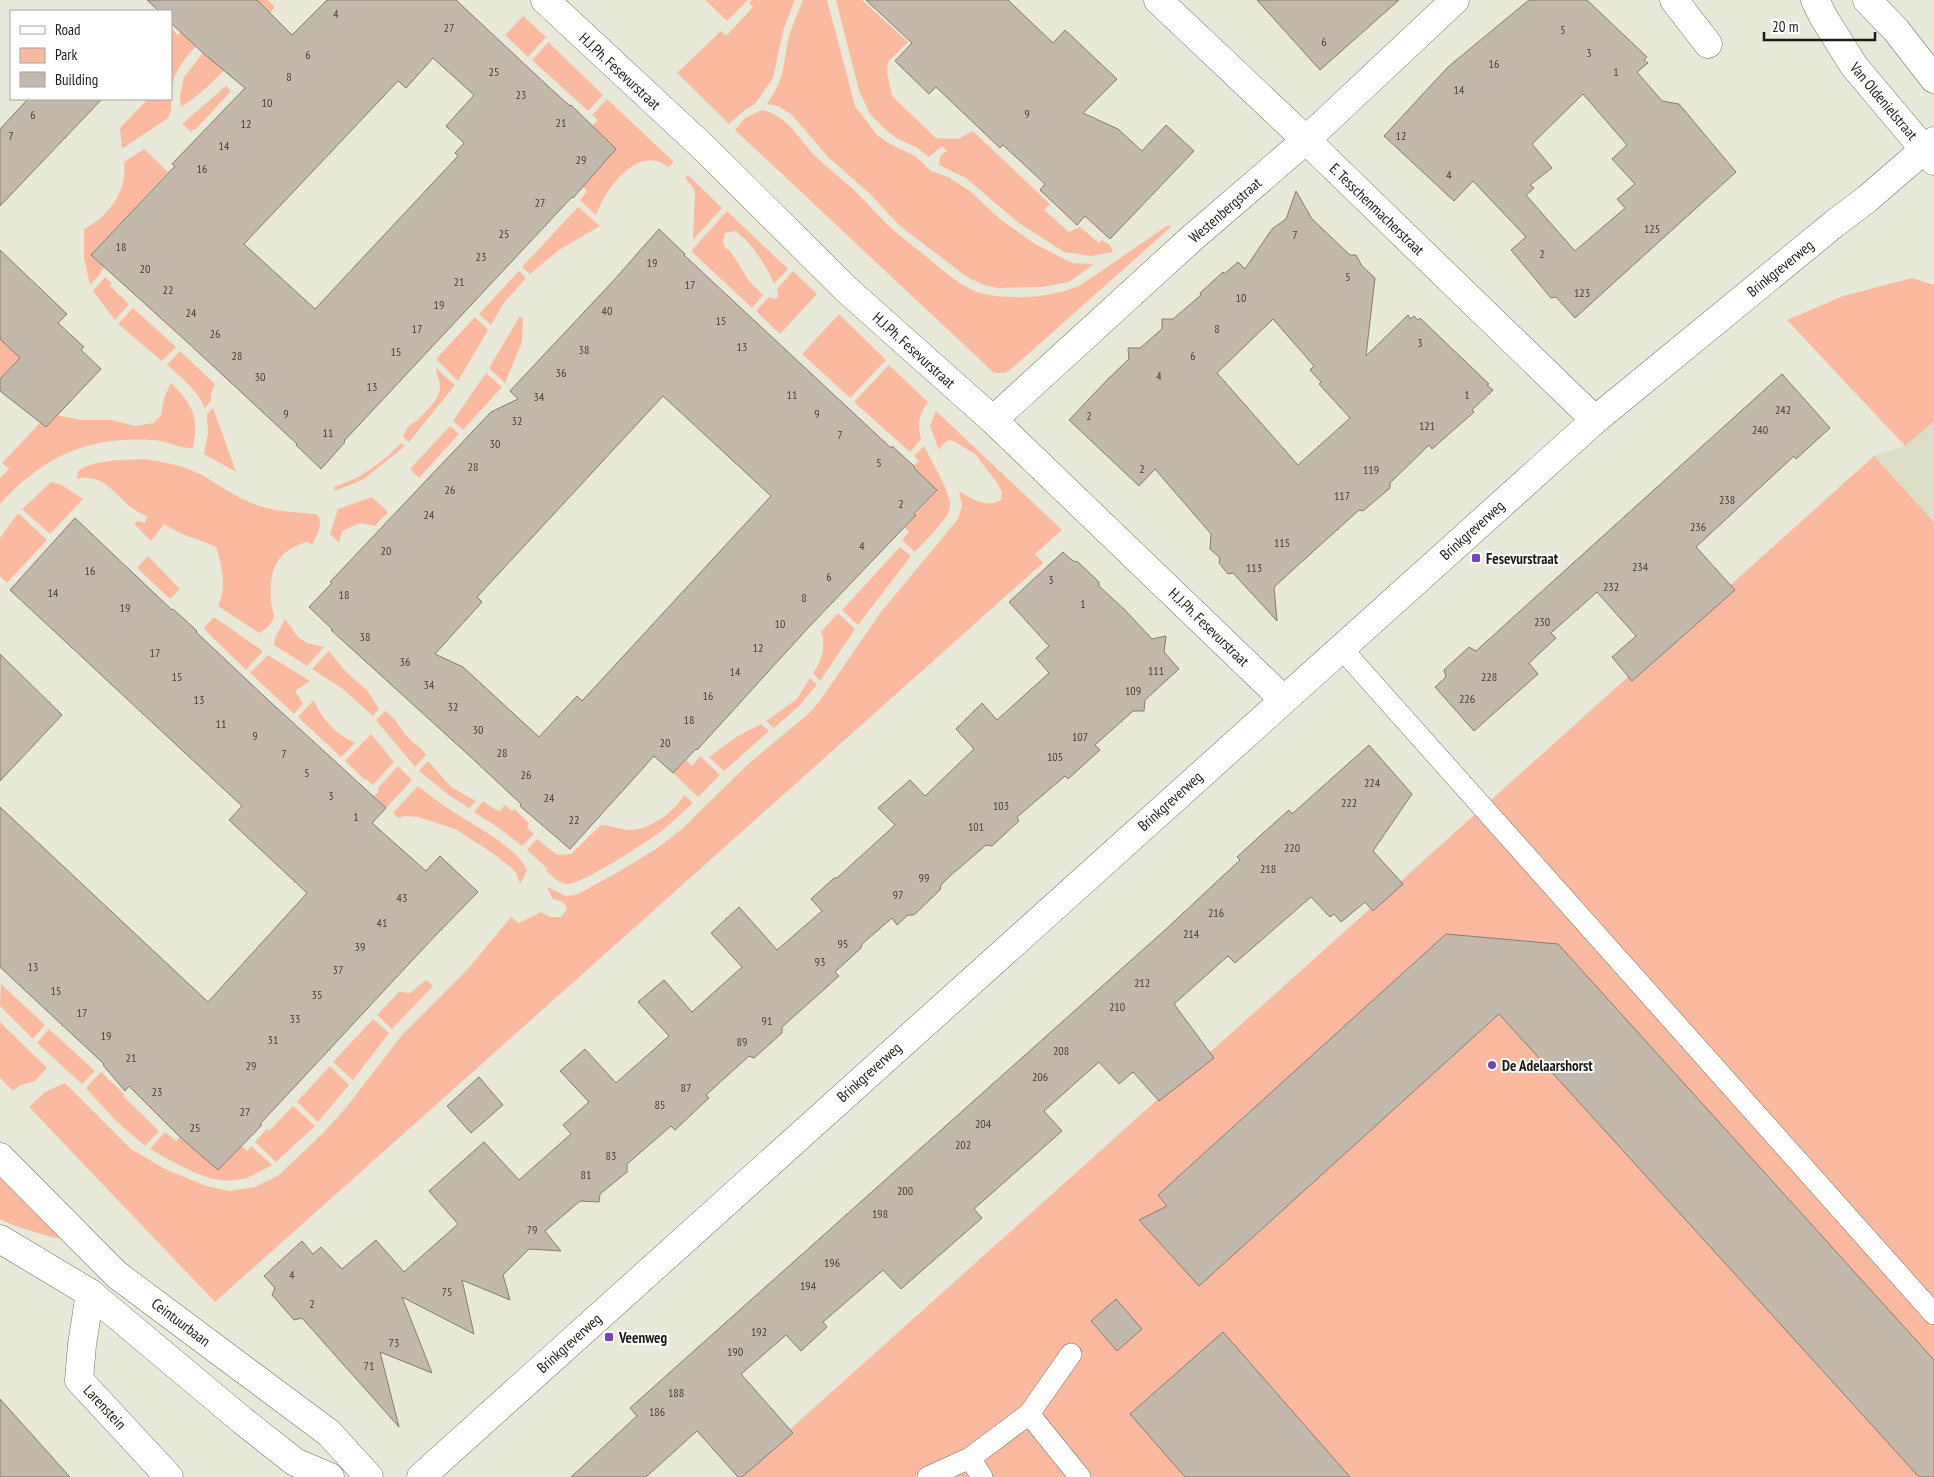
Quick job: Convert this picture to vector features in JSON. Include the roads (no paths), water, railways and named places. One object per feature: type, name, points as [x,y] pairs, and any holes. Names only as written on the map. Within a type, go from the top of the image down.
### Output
[{"type":"street","name":"H.J.Ph. Fesevurstraat","points":[[545,0],[702,146],[847,290],[994,420],[1283,699]]},
{"type":"street","name":"E. Tesschenmacherstraat","points":[[1158,0],[1306,140],[1595,420]]},
{"type":"street","name":"Westenbergstraat","points":[[994,420],[1191,239],[1306,140],[1455,0]]},
{"type":"street","points":[[1674,0],[1708,44]]},
{"type":"street","name":"Van Oldenielstraat","points":[[1815,0],[1854,66],[1931,150]]},
{"type":"street","points":[[1868,0],[1896,30],[1934,79]]},
{"type":"street","name":"Brinkgreverweg","points":[[420,1477],[1595,420],[1826,230],[1931,150]]},
{"type":"street","name":"Ceintuurbaan","points":[[0,1158],[118,1275],[329,1433],[369,1477]]},
{"type":"street","points":[[0,1239],[90,1292],[243,1422],[295,1462],[330,1477]]},
{"type":"street","name":"Larenstein","points":[[90,1292],[82,1345],[80,1380],[169,1477]]},
{"type":"lane","points":[[1341,648],[1934,1314]]},
{"type":"lane","points":[[928,1477],[970,1458],[1029,1414],[1070,1354]]},
{"type":"lane","points":[[1029,1414],[1080,1477]]},
{"type":"lane","points":[[970,1458],[982,1477]]},
{"type":"place","name":"Fesevurstraat","points":[[1476,558]]},
{"type":"place","name":"De Adelaarshorst","points":[[1492,1065]]},
{"type":"place","name":"Veenweg","points":[[609,1337]]}]
